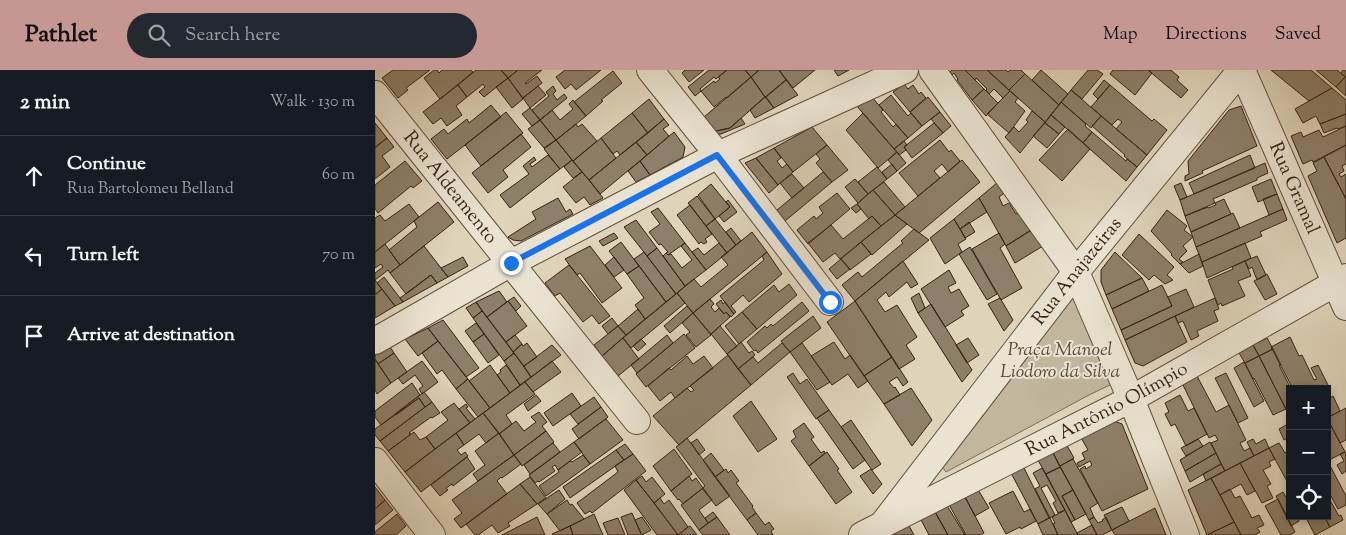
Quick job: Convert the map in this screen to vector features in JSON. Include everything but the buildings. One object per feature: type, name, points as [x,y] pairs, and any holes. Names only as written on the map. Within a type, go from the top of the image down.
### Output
[{"type":"street","points":[[650,70],[830,302]]},
{"type":"street","points":[[375,341],[511,263],[717,155],[905,70]]},
{"type":"street","points":[[932,70],[1076,272],[1131,399],[1186,535]]},
{"type":"street","name":"Rua Anajazeiras","points":[[872,530],[1076,272],[1241,70]]},
{"type":"street","name":"Rua Gramal","points":[[1241,70],[1341,280],[1346,307]]},
{"type":"street","name":"Rua Aldeamento","points":[[375,94],[637,421]]},
{"type":"street","name":"Rua Antônio Olímpio","points":[[872,530],[1131,399],[1341,280]]},
{"type":"street","points":[[375,462],[432,535]]},
{"type":"green space","name":"Praça Manoel Liodoro da Silva","points":[[1070,269],[1116,382],[946,472],[934,455]]},
{"type":"route","points":[[511,263],[717,155],[830,302]]}]
